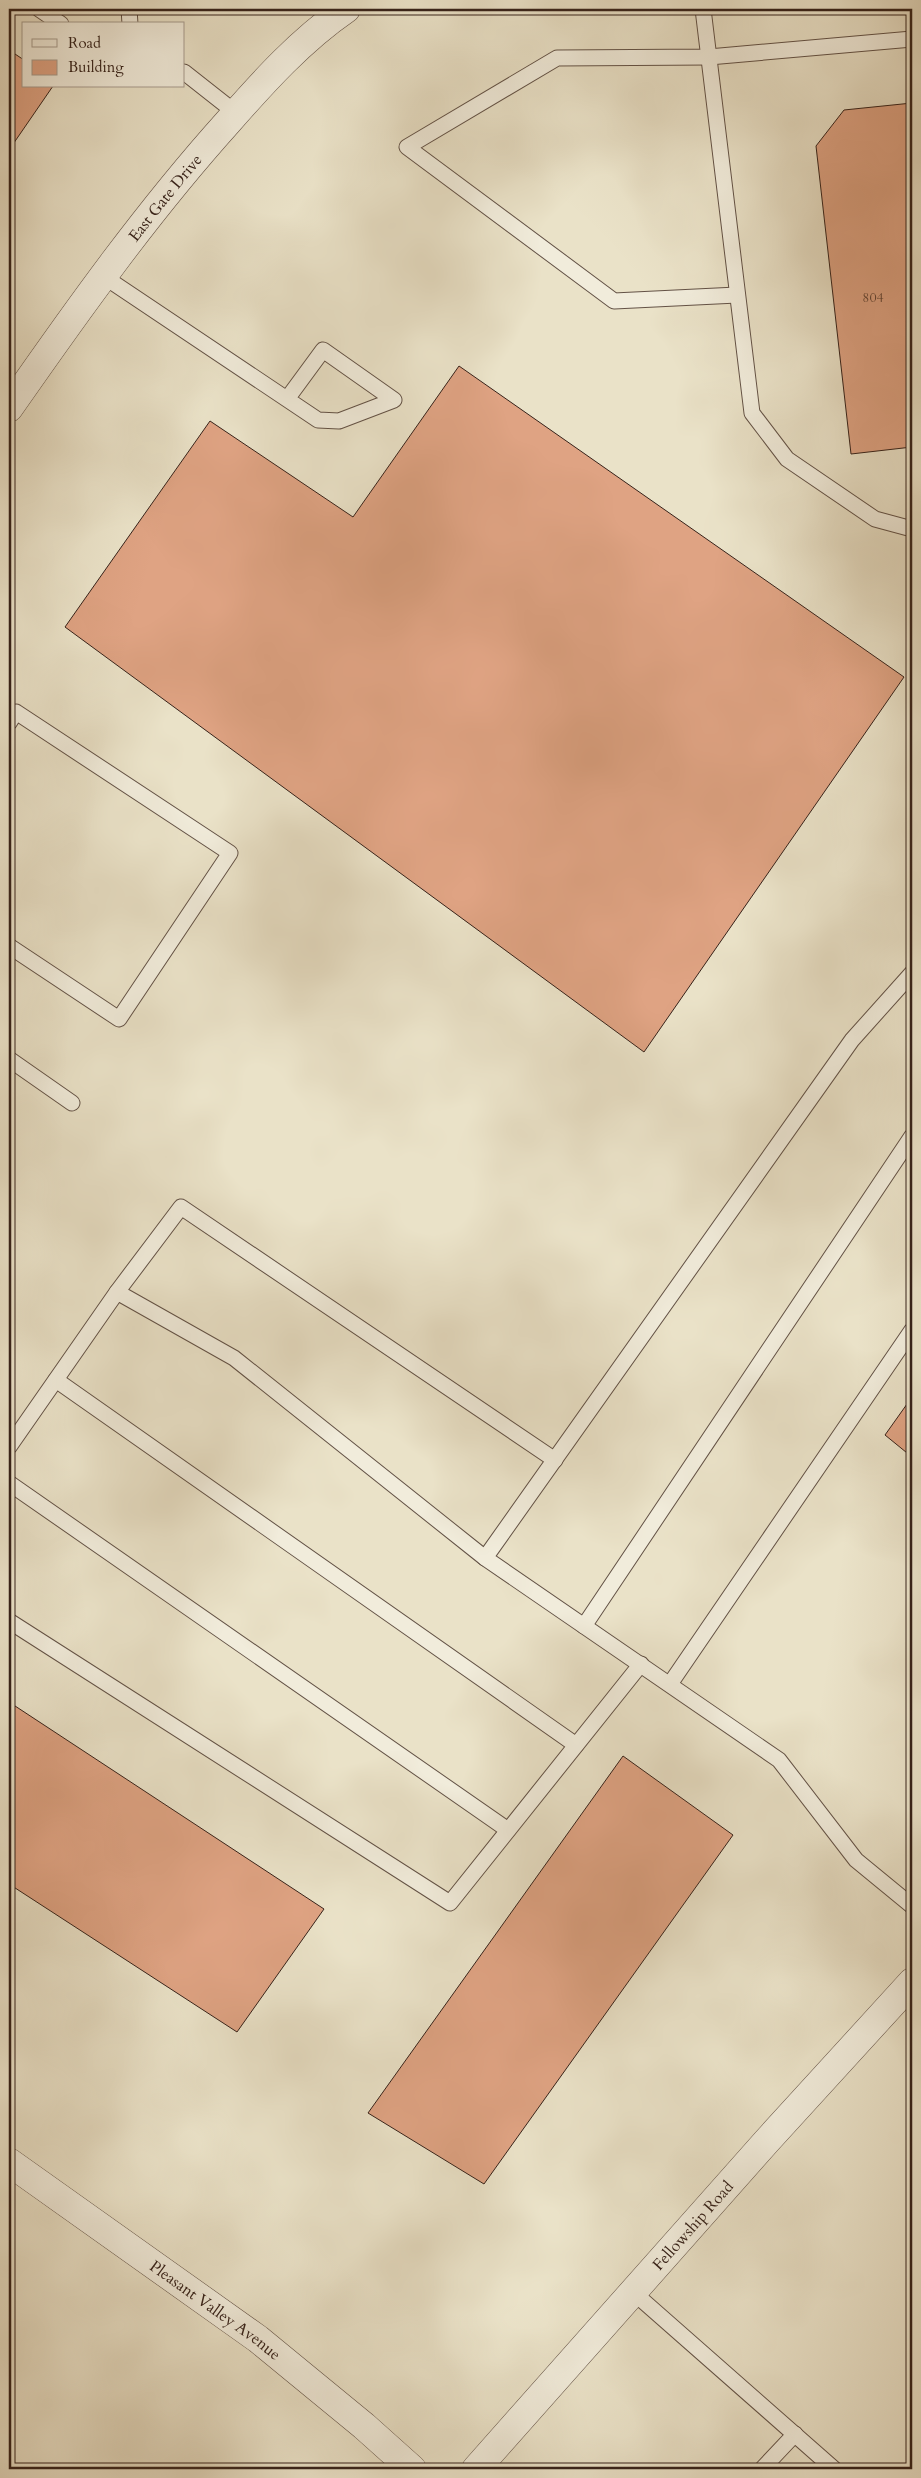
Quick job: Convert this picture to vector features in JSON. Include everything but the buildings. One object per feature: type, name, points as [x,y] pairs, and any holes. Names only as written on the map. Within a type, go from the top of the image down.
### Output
[{"type":"street","name":"East Gate Drive","points":[[9,408],[103,276],[155,208],[236,113],[332,12]]},
{"type":"street","name":"Fellowship Road","points":[[476,2469],[912,1982]]},
{"type":"street","name":"Pleasant Valley Avenue","points":[[9,2162],[258,2339],[364,2426],[412,2469]]},
{"type":"lane","points":[[39,9],[58,22]]},
{"type":"lane","points":[[129,9],[130,22]]},
{"type":"lane","points":[[702,9],[752,413],[787,459],[875,519],[912,529]]},
{"type":"lane","points":[[736,294],[614,302],[407,147],[557,58],[709,57],[912,39]]},
{"type":"lane","points":[[185,73],[236,113]]},
{"type":"lane","points":[[103,276],[318,420],[339,421],[394,400],[323,350],[287,399]]},
{"type":"lane","points":[[9,723],[16,712],[230,853],[119,1019],[9,946]]},
{"type":"lane","points":[[486,1558],[852,1040],[912,973]]},
{"type":"lane","points":[[9,1059],[72,1103]]},
{"type":"lane","points":[[584,1626],[912,1136]]},
{"type":"lane","points":[[9,1447],[117,1292],[181,1207],[554,1460]]},
{"type":"lane","points":[[117,1292],[234,1358],[486,1558],[779,1760],[856,1860],[912,1906]]},
{"type":"lane","points":[[670,1684],[912,1330]]},
{"type":"lane","points":[[56,1380],[576,1746]]},
{"type":"lane","points":[[9,1483],[508,1830]]},
{"type":"lane","points":[[9,1621],[450,1903],[641,1664]]},
{"type":"lane","points":[[633,2292],[834,2469]]},
{"type":"lane","points":[[762,2469],[795,2434]]}]
